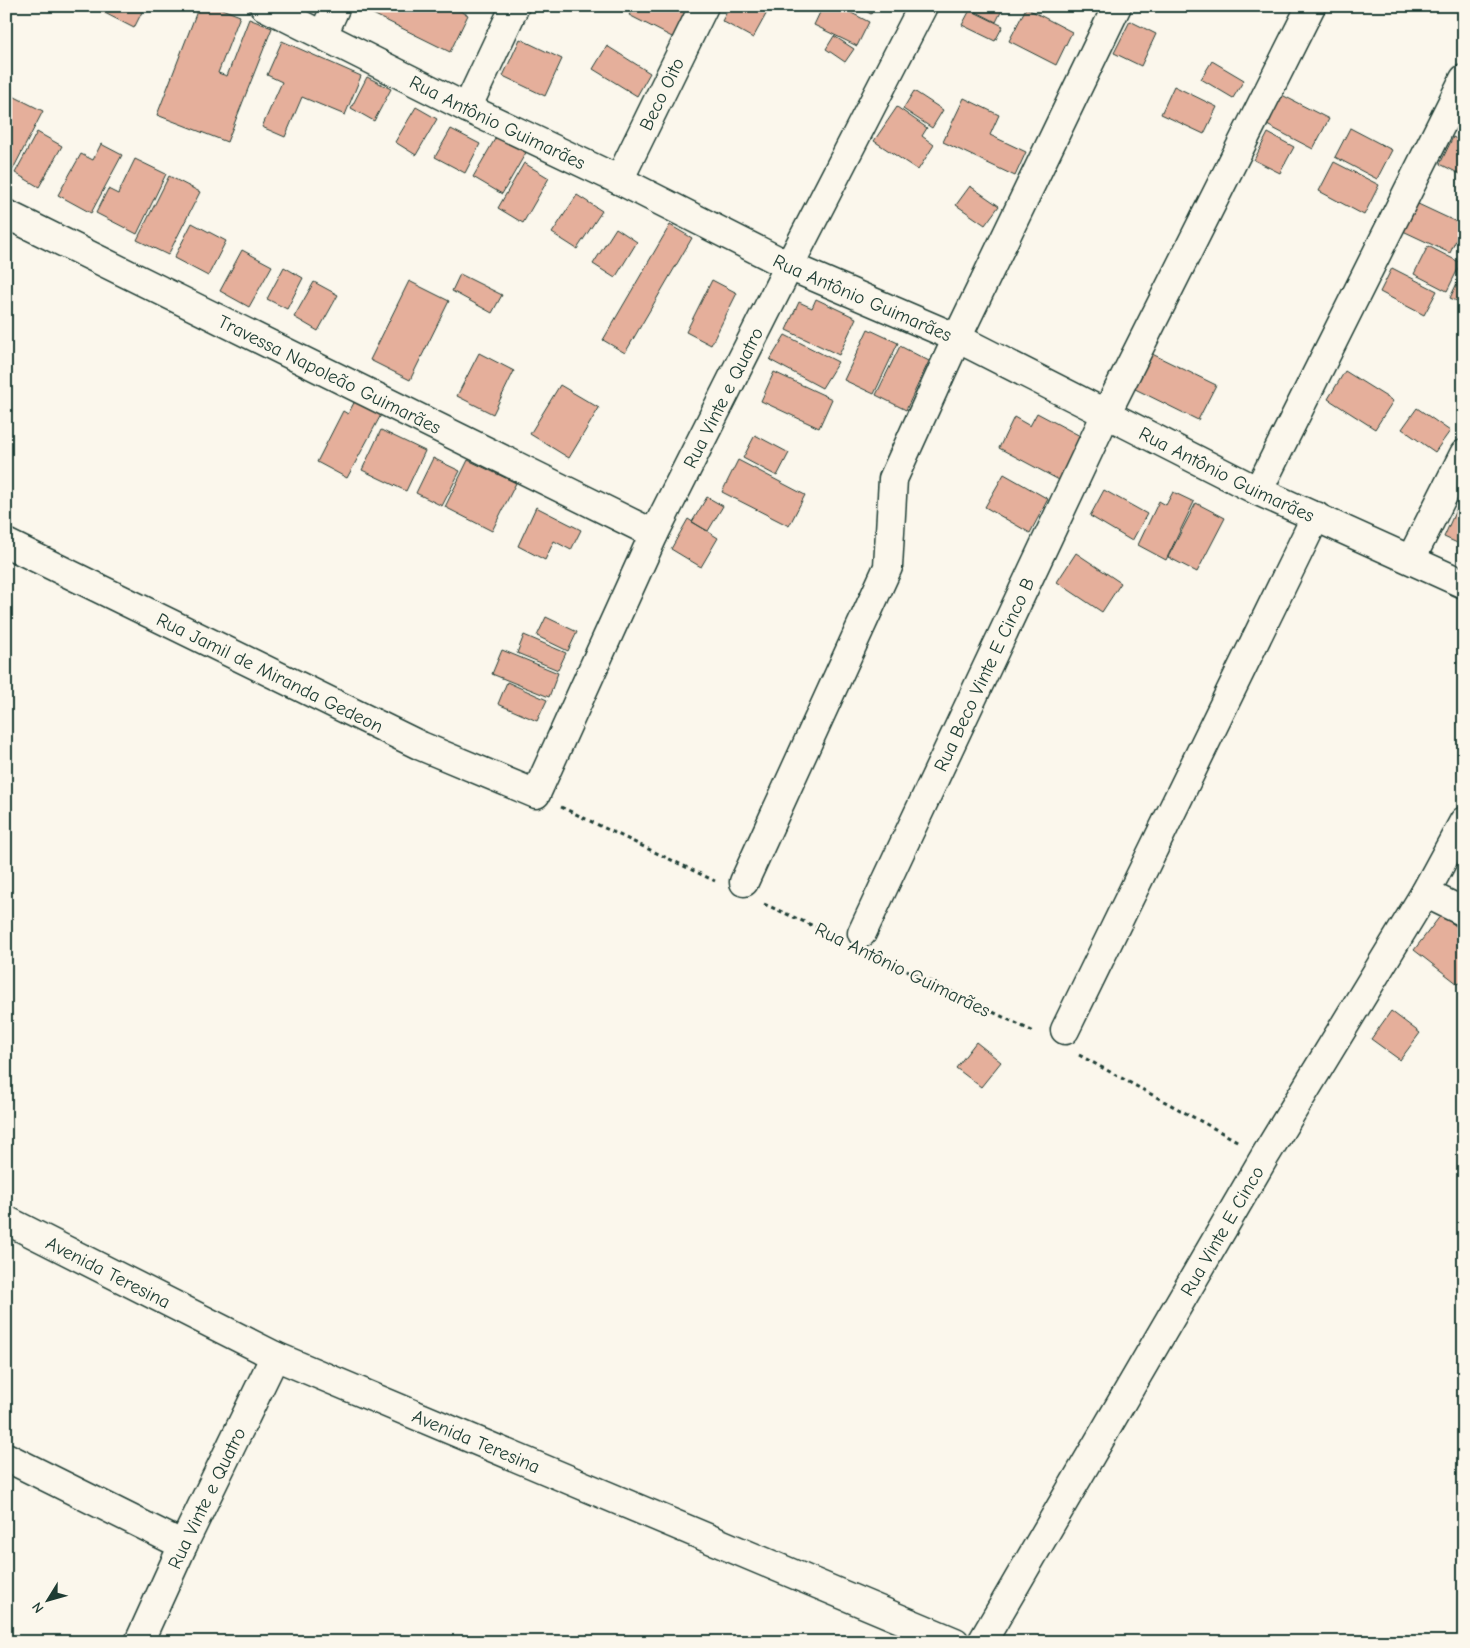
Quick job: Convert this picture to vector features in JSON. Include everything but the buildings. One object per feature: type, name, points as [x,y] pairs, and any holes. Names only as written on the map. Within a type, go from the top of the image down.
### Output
[{"type":"street","name":"Rua Antônio Guimarães","points":[[264,6],[467,108],[619,180],[789,266],[957,338],[1258,491],[1464,584]]},
{"type":"street","points":[[323,35],[336,6]]},
{"type":"street","points":[[467,108],[515,6]]},
{"type":"street","name":"Beco Oito","points":[[619,180],[704,6]]},
{"type":"street","name":"Rua Vinte e Quatro","points":[[536,794],[654,534],[923,6]]},
{"type":"street","points":[[741,889],[888,567],[893,479],[957,338],[1117,6]]},
{"type":"street","name":"Rua Beco Vinte E Cinco B","points":[[857,941],[1106,414],[1311,6]]},
{"type":"street","points":[[1258,491],[1464,79]]},
{"type":"street","name":"Travessa Napoleão Guimarães","points":[[6,214],[654,534]]},
{"type":"street","points":[[1412,559],[1464,454]]},
{"type":"street","points":[[1069,1041],[1316,516]]},
{"type":"street","name":"Rua Jamil de Miranda Gedeon","points":[[6,543],[421,746],[536,794]]},
{"type":"street","name":"Rua Vinte E Cinco","points":[[982,1642],[1265,1156],[1425,893],[1464,821]]},
{"type":"street","points":[[1425,893],[1464,912]]},
{"type":"street","name":"Avenida Teresina","points":[[6,1220],[275,1356],[955,1642]]},
{"type":"street","name":"Rua Vinte e Quatro","points":[[139,1642],[183,1545],[275,1356]]},
{"type":"street","points":[[6,1457],[183,1545]]},
{"type":"path","name":"Rua Antônio Guimarães","points":[[536,794],[857,941],[1038,1034]]},
{"type":"path","points":[[1069,1041],[1265,1156]]}]
